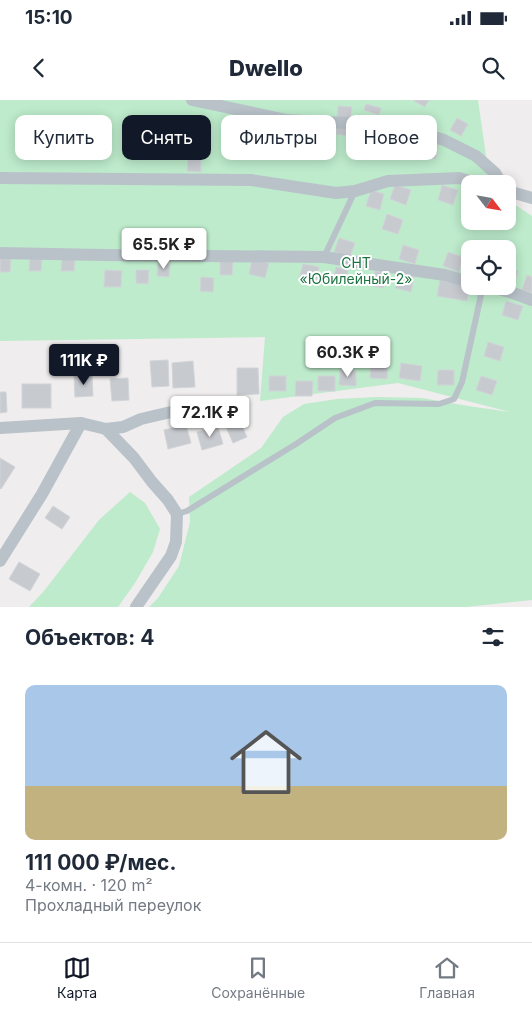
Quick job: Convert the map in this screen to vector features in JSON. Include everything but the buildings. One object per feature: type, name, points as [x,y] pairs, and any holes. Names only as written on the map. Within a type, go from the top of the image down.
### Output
[{"type":"street","points":[[192,100],[287,120],[347,123],[414,131],[444,140],[476,156],[496,175]]},
{"type":"street","points":[[0,178],[251,180],[336,193],[355,191],[388,181],[461,179]]},
{"type":"street","points":[[516,193],[532,198]]},
{"type":"street","points":[[0,252],[324,257],[445,275],[461,279]]},
{"type":"street","points":[[516,294],[532,300]]},
{"type":"street","points":[[0,428],[81,423],[106,429],[123,427],[141,419],[171,412],[217,413]]},
{"type":"street","points":[[0,561],[42,494],[81,423]]},
{"type":"street","points":[[106,429],[134,458],[177,514],[176,542],[171,556],[136,607]]},
{"type":"lane","points":[[324,257],[355,191]]},
{"type":"lane","points":[[177,514],[188,511],[335,418],[375,403],[439,404],[454,399],[462,382],[481,295]]},
{"type":"green space","name":"СНТ «Юбилейный-2»","points":[[0,100],[478,100],[489,175],[461,175],[461,230],[516,230],[516,205],[532,216],[532,600],[466,607],[149,607],[158,598],[179,566],[190,522],[189,497],[261,448],[283,417],[304,404],[337,399],[377,397],[422,398],[510,412],[398,383],[260,401],[265,337],[0,341]]},
{"type":"green space","points":[[130,492],[145,503],[160,529],[153,552],[118,607],[29,607],[44,591],[99,520]]}]
